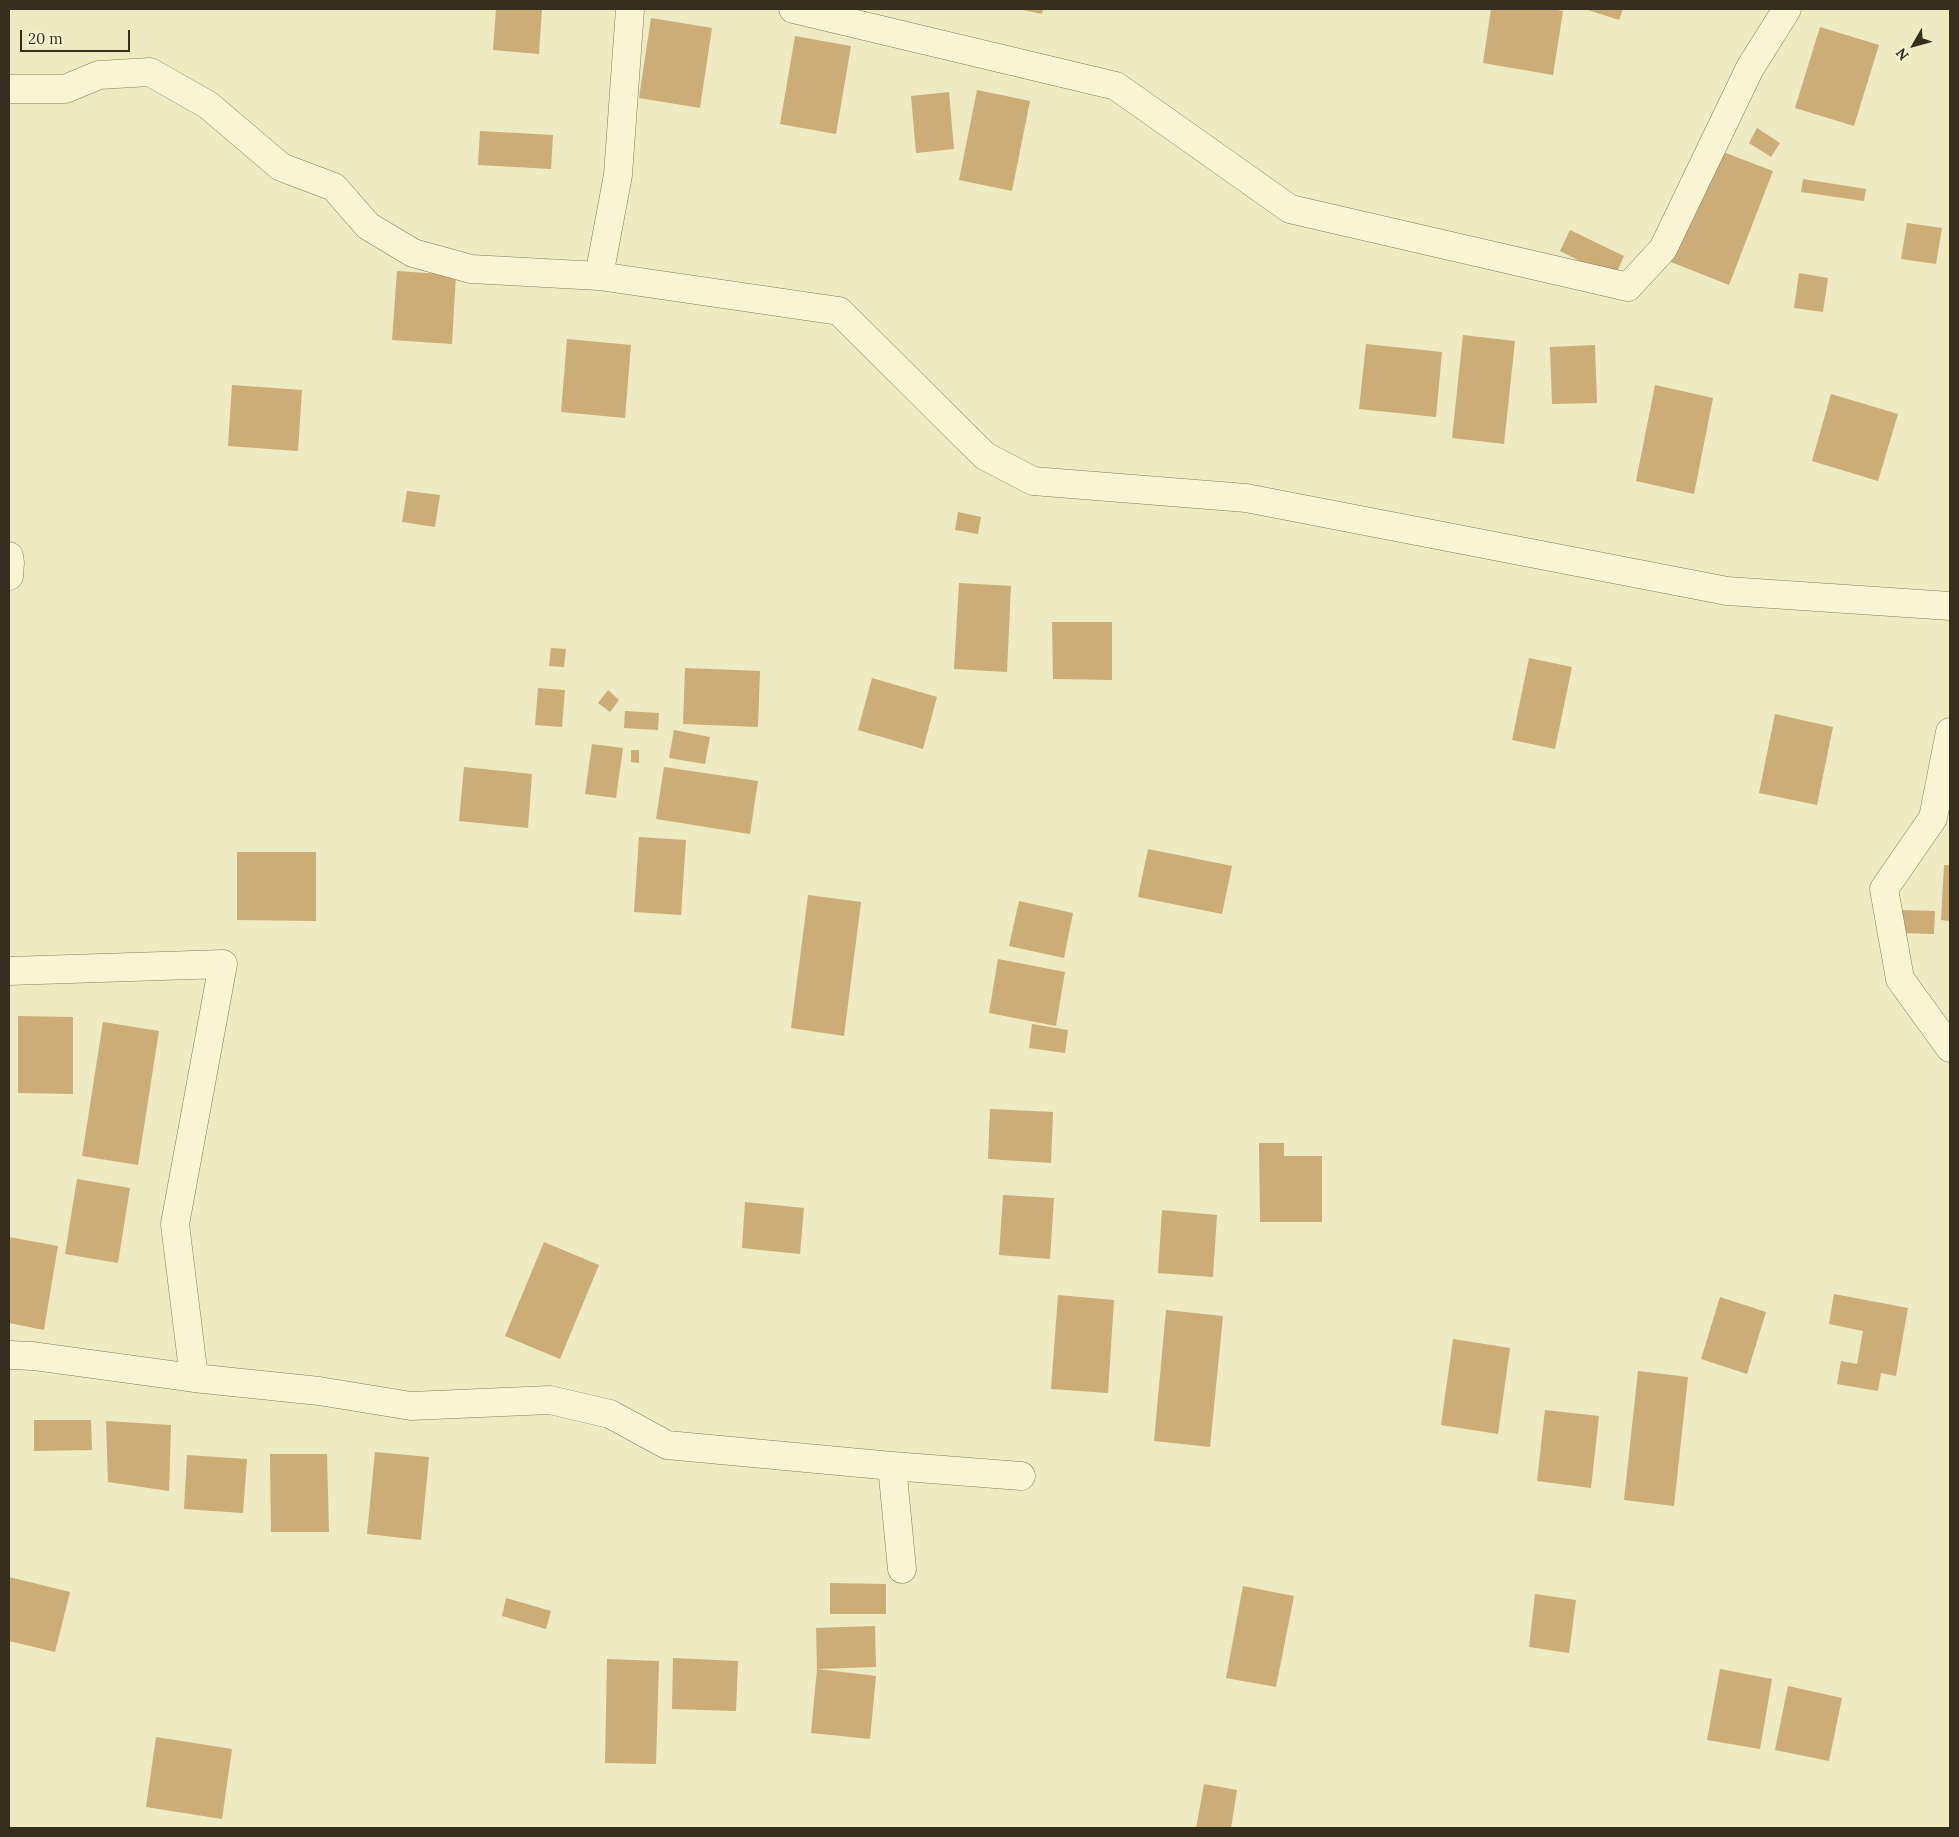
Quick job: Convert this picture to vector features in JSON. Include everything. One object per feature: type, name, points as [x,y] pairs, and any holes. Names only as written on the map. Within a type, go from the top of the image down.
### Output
[{"type":"street","points":[[599,276],[618,175],[630,9]]},
{"type":"street","points":[[793,9],[1116,86],[1290,209],[1628,287],[1663,249],[1750,68],[1787,9]]},
{"type":"street","points":[[9,89],[65,89],[99,75],[150,72],[208,105],[281,167],[334,187],[368,226],[413,253],[471,269],[599,276],[838,311],[985,456],[1032,480],[1246,498],[1727,591],[1950,606]]},
{"type":"street","points":[[9,556],[9,576]]},
{"type":"street","points":[[1950,732],[1933,818],[1884,888],[1900,979],[1950,1048]]},
{"type":"street","points":[[9,972],[223,964],[176,1224],[194,1378]]},
{"type":"street","points":[[9,1355],[33,1356],[194,1378],[319,1391],[412,1406],[550,1400],[610,1414],[667,1445],[1022,1476]]},
{"type":"street","points":[[892,1466],[902,1569]]},
{"type":"building","points":[[496,9],[542,9],[539,54],[493,50]]},
{"type":"building","points":[[1018,9],[1043,9],[1042,14]]},
{"type":"building","points":[[1491,9],[1551,9],[1563,11],[1553,75],[1483,63]]},
{"type":"building","points":[[1585,9],[1623,9],[1619,20]]},
{"type":"building","points":[[651,18],[712,28],[700,108],[639,98]]},
{"type":"building","points":[[1820,27],[1879,45],[1854,126],[1795,108]]},
{"type":"building","points":[[795,36],[851,46],[836,134],[780,124]]},
{"type":"building","points":[[977,90],[1030,101],[1012,191],[959,180]]},
{"type":"building","points":[[949,92],[954,149],[916,153],[911,96]]},
{"type":"building","points":[[1757,128],[1780,143],[1771,157],[1749,143]]},
{"type":"building","points":[[480,131],[553,135],[551,169],[478,165]]},
{"type":"building","points":[[1715,149],[1773,171],[1729,285],[1671,262]]},
{"type":"building","points":[[1803,179],[1866,189],[1864,201],[1801,192]]},
{"type":"building","points":[[1907,223],[1942,228],[1936,264],[1901,259]]},
{"type":"building","points":[[1570,230],[1624,256],[1614,278],[1560,251]]},
{"type":"building","points":[[397,271],[456,275],[452,344],[392,340]]},
{"type":"building","points":[[1799,273],[1828,278],[1823,312],[1794,308]]},
{"type":"building","points":[[1463,335],[1515,341],[1504,444],[1452,438]]},
{"type":"building","points":[[567,339],[631,345],[625,418],[561,412]]},
{"type":"building","points":[[1366,344],[1442,352],[1436,417],[1359,409]]},
{"type":"building","points":[[1595,345],[1597,403],[1552,404],[1550,347]]},
{"type":"building","points":[[232,385],[302,390],[298,451],[228,446]]},
{"type":"building","points":[[1655,385],[1713,398],[1694,494],[1636,481]]},
{"type":"building","points":[[1831,394],[1898,414],[1878,481],[1812,461]]},
{"type":"building","points":[[407,491],[440,495],[435,527],[402,522]]},
{"type":"building","points":[[958,512],[981,517],[978,534],[955,530]]},
{"type":"building","points":[[959,583],[1011,586],[1007,672],[954,669]]},
{"type":"building","points":[[1052,622],[1112,622],[1112,680],[1053,679]]},
{"type":"building","points":[[551,648],[566,649],[564,667],[549,666]]},
{"type":"building","points":[[1529,658],[1572,667],[1555,749],[1512,740]]},
{"type":"building","points":[[685,668],[760,671],[758,727],[683,724]]},
{"type":"building","points":[[872,678],[937,697],[923,749],[858,730]]},
{"type":"building","points":[[538,688],[565,690],[562,727],[535,725]]},
{"type":"building","points":[[608,690],[619,700],[610,712],[598,703]]},
{"type":"building","points":[[625,711],[659,713],[658,730],[624,728]]},
{"type":"building","points":[[1775,714],[1833,727],[1817,805],[1759,793]]},
{"type":"building","points":[[674,730],[710,737],[705,764],[669,758]]},
{"type":"building","points":[[592,744],[623,748],[616,798],[585,794]]},
{"type":"building","points":[[631,750],[639,750],[639,763],[631,762]]},
{"type":"building","points":[[464,767],[532,774],[528,828],[459,821]]},
{"type":"building","points":[[664,767],[758,781],[750,834],[656,819]]},
{"type":"building","points":[[639,837],[686,840],[681,915],[634,912]]},
{"type":"building","points":[[1148,849],[1232,866],[1222,914],[1138,897]]},
{"type":"building","points":[[237,852],[316,852],[316,921],[237,920]]},
{"type":"building","points":[[1944,865],[1950,865],[1950,921],[1941,920]]},
{"type":"building","points":[[808,895],[861,902],[844,1036],[791,1028]]},
{"type":"building","points":[[1019,901],[1073,913],[1064,958],[1009,946]]},
{"type":"building","points":[[1901,910],[1935,911],[1934,934],[1900,933]]},
{"type":"building","points":[[998,959],[1065,972],[1056,1026],[989,1013]]},
{"type":"building","points":[[18,1016],[73,1017],[73,1094],[18,1093]]},
{"type":"building","points":[[103,1022],[159,1031],[138,1165],[82,1156]]},
{"type":"building","points":[[1032,1024],[1068,1030],[1065,1053],[1029,1048]]},
{"type":"building","points":[[990,1109],[1053,1112],[1051,1163],[988,1159]]},
{"type":"building","points":[[1259,1143],[1284,1143],[1284,1156],[1322,1156],[1322,1222],[1260,1222]]},
{"type":"building","points":[[77,1179],[130,1188],[118,1263],[65,1254]]},
{"type":"building","points":[[1003,1195],[1054,1198],[1050,1259],[999,1255]]},
{"type":"building","points":[[745,1202],[804,1208],[800,1254],[742,1248]]},
{"type":"building","points":[[1162,1210],[1217,1215],[1213,1277],[1158,1273]]},
{"type":"building","points":[[9,1237],[58,1246],[44,1330],[9,1323]]},
{"type":"building","points":[[544,1242],[599,1265],[560,1359],[505,1336]]},
{"type":"building","points":[[1834,1294],[1908,1308],[1896,1376],[1881,1373],[1878,1391],[1837,1384],[1841,1361],[1857,1364],[1863,1331],[1829,1324]]},
{"type":"building","points":[[1058,1295],[1114,1300],[1108,1393],[1051,1389]]},
{"type":"building","points":[[1720,1297],[1766,1312],[1747,1374],[1701,1359]]},
{"type":"building","points":[[1166,1310],[1223,1316],[1210,1447],[1154,1441]]},
{"type":"building","points":[[1453,1339],[1510,1348],[1498,1434],[1441,1425]]},
{"type":"building","points":[[1638,1371],[1688,1377],[1674,1506],[1624,1500]]},
{"type":"building","points":[[1545,1410],[1599,1416],[1591,1488],[1537,1481]]},
{"type":"building","points":[[34,1420],[91,1420],[92,1450],[34,1451]]},
{"type":"building","points":[[106,1421],[171,1425],[169,1491],[108,1482]]},
{"type":"building","points":[[375,1452],[429,1457],[421,1540],[367,1534]]},
{"type":"building","points":[[270,1454],[327,1454],[329,1532],[271,1532]]},
{"type":"building","points":[[187,1455],[247,1459],[243,1513],[184,1509]]},
{"type":"building","points":[[9,1577],[70,1592],[55,1652],[9,1641]]},
{"type":"building","points":[[830,1583],[886,1584],[886,1614],[830,1614]]},
{"type":"building","points":[[1243,1586],[1294,1596],[1276,1687],[1226,1678]]},
{"type":"building","points":[[1535,1594],[1576,1600],[1569,1653],[1529,1647]]},
{"type":"building","points":[[506,1598],[551,1611],[546,1629],[502,1616]]},
{"type":"building","points":[[875,1626],[876,1667],[817,1669],[816,1628]]},
{"type":"building","points":[[673,1658],[738,1661],[736,1711],[672,1709]]},
{"type":"building","points":[[607,1659],[659,1661],[656,1764],[605,1763]]},
{"type":"building","points":[[817,1669],[876,1676],[870,1739],[811,1733]]},
{"type":"building","points":[[1720,1669],[1772,1679],[1760,1749],[1707,1740]]},
{"type":"building","points":[[1788,1686],[1842,1698],[1829,1761],[1775,1750]]},
{"type":"building","points":[[156,1737],[232,1749],[222,1819],[146,1807]]},
{"type":"building","points":[[1204,1784],[1237,1790],[1231,1828],[1196,1828]]}]
